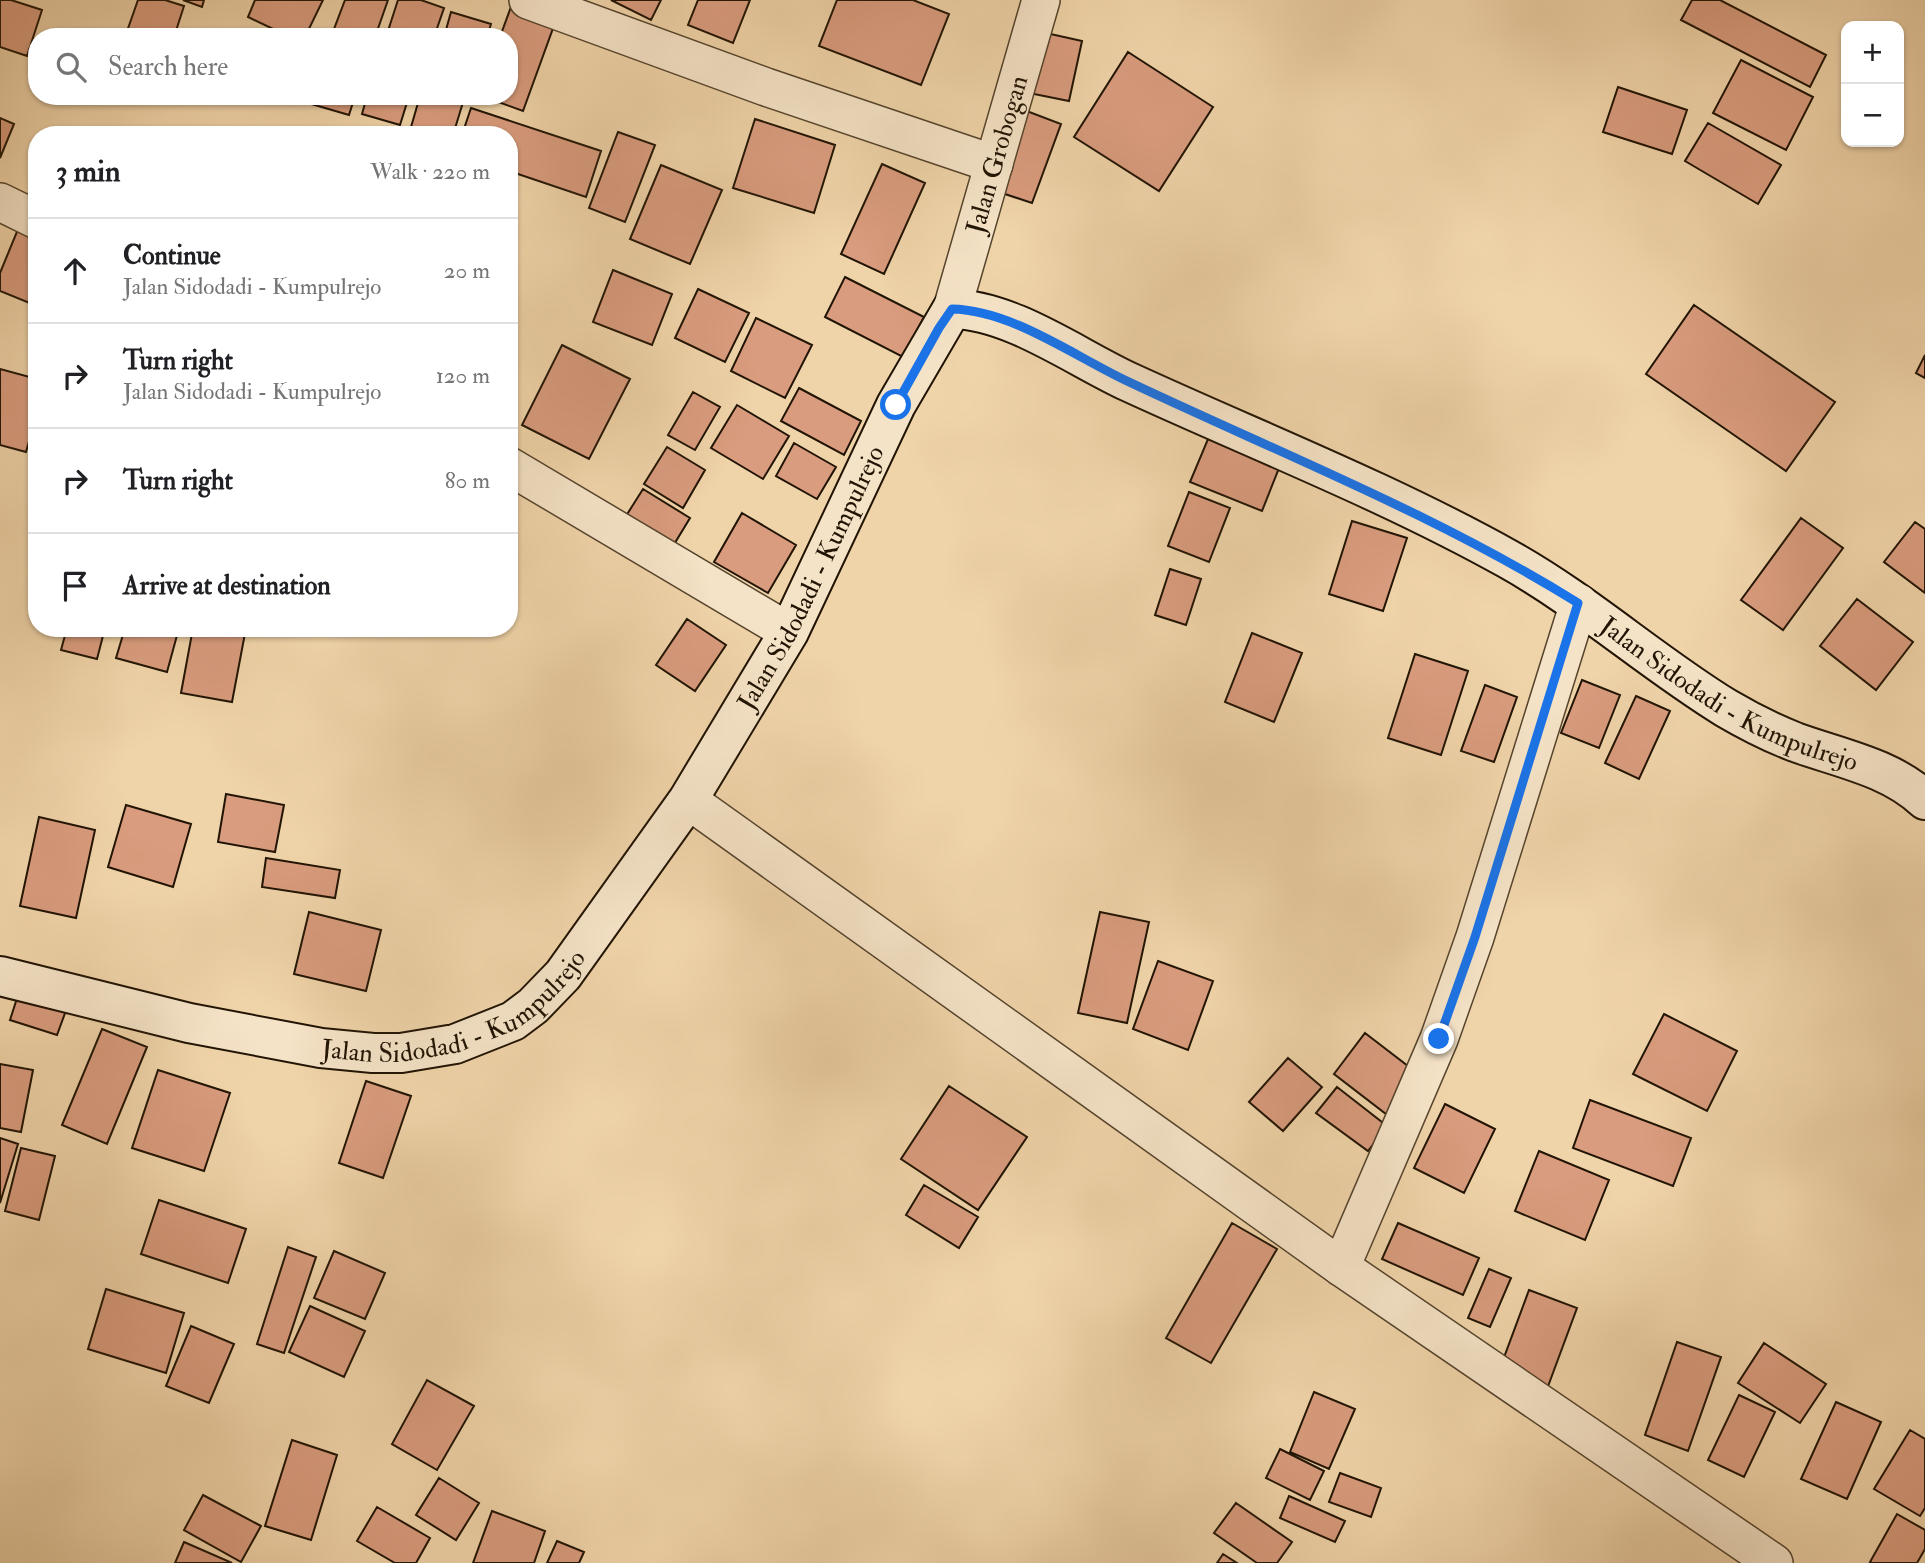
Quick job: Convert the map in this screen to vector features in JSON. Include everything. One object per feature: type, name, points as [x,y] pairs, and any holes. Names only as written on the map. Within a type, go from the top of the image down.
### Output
[{"type":"street","points":[[528,0],[766,87],[994,164]]},
{"type":"street","name":"Jalan Grobogan","points":[[952,309],[1041,0]]},
{"type":"street","points":[[0,202],[28,216]]},
{"type":"street","name":"Jalan Sidodadi - Kumpulrejo","points":[[0,976],[189,1023],[321,1048],[401,1053],[455,1044],[513,1021],[533,1006],[563,975],[688,800],[789,632],[885,427],[952,309],[971,310],[996,317],[1126,381],[1386,498],[1509,560],[1578,603],[1726,707],[1793,741],[1878,770],[1925,800]]},
{"type":"street","points":[[518,471],[789,632]]},
{"type":"street","points":[[1340,1267],[1439,1039],[1475,937],[1578,603]]},
{"type":"street","points":[[688,800],[1340,1267],[1774,1563]]},
{"type":"building","points":[[0,0],[11,0],[42,10],[36,28],[28,28],[27,56],[0,47]]},
{"type":"building","points":[[138,0],[165,0],[184,6],[177,28],[128,28]]},
{"type":"building","points":[[183,0],[204,0],[202,7]]},
{"type":"building","points":[[255,0],[323,0],[309,28],[271,28],[248,17]]},
{"type":"building","points":[[345,0],[388,0],[378,28],[334,28]]},
{"type":"building","points":[[398,0],[421,0],[444,8],[437,28],[389,28]]},
{"type":"building","points":[[611,0],[661,0],[651,20]]},
{"type":"building","points":[[698,0],[750,0],[733,43],[688,25]]},
{"type":"building","points":[[837,0],[913,0],[949,14],[921,85],[819,46]]},
{"type":"building","points":[[1692,0],[1720,0],[1826,55],[1810,87],[1681,20]]},
{"type":"building","points":[[512,4],[556,20],[523,111],[507,105],[518,105],[518,28],[503,28]]},
{"type":"building","points":[[451,12],[491,24],[490,28],[447,28]]},
{"type":"building","points":[[1037,31],[1082,41],[1069,101],[1024,92]]},
{"type":"building","points":[[1128,52],[1213,107],[1159,191],[1074,137]]},
{"type":"building","points":[[1741,60],[1813,97],[1786,150],[1713,113]]},
{"type":"building","points":[[1618,87],[1687,110],[1672,154],[1603,132]]},
{"type":"building","points":[[315,105],[352,105],[349,115]]},
{"type":"building","points":[[364,105],[406,105],[400,125],[362,114]]},
{"type":"building","points":[[417,105],[462,105],[456,126],[411,126]]},
{"type":"building","points":[[471,108],[601,151],[586,197],[518,174],[518,126],[465,126]]},
{"type":"building","points":[[1024,110],[1061,124],[1032,203],[996,191]]},
{"type":"building","points":[[0,118],[14,124],[0,158]]},
{"type":"building","points":[[755,119],[835,145],[814,213],[733,188]]},
{"type":"building","points":[[1708,123],[1781,165],[1758,204],[1685,161]]},
{"type":"building","points":[[618,132],[655,145],[625,222],[589,208]]},
{"type":"building","points":[[882,164],[925,183],[884,274],[841,254]]},
{"type":"building","points":[[661,165],[722,190],[690,264],[630,239]]},
{"type":"building","points":[[23,217],[28,219],[28,302],[0,291],[0,273]]},
{"type":"building","points":[[613,270],[672,294],[652,345],[593,322]]},
{"type":"building","points":[[845,277],[924,317],[903,357],[825,317]]},
{"type":"building","points":[[698,289],[749,313],[725,362],[675,338]]},
{"type":"building","points":[[1694,305],[1835,402],[1786,471],[1646,374]]},
{"type":"building","points":[[756,318],[812,345],[785,398],[731,371]]},
{"type":"building","points":[[562,345],[630,379],[589,459],[522,425]]},
{"type":"building","points":[[1925,355],[1925,378],[1916,373]]},
{"type":"building","points":[[0,369],[28,377],[28,445],[26,452],[0,445]]},
{"type":"building","points":[[799,388],[861,421],[844,455],[781,421]]},
{"type":"building","points":[[693,392],[720,407],[695,450],[668,435]]},
{"type":"building","points":[[737,405],[789,436],[763,479],[711,448]]},
{"type":"building","points":[[1208,439],[1279,468],[1262,511],[1190,482]]},
{"type":"building","points":[[794,443],[836,467],[817,499],[776,476]]},
{"type":"building","points":[[667,447],[705,470],[683,508],[644,484]]},
{"type":"building","points":[[643,489],[690,518],[673,546],[626,516]]},
{"type":"building","points":[[1189,492],[1230,508],[1209,562],[1168,546]]},
{"type":"building","points":[[742,513],[796,545],[768,593],[714,562]]},
{"type":"building","points":[[1801,518],[1843,548],[1783,630],[1741,600]]},
{"type":"building","points":[[1352,521],[1407,538],[1383,611],[1329,594]]},
{"type":"building","points":[[1915,522],[1925,529],[1925,593],[1884,562]]},
{"type":"building","points":[[1170,569],[1201,579],[1186,625],[1155,615]]},
{"type":"building","points":[[1857,599],[1913,642],[1876,690],[1820,646]]},
{"type":"building","points":[[687,619],[726,645],[695,691],[656,665]]},
{"type":"building","points":[[1252,633],[1302,653],[1274,722],[1225,702]]},
{"type":"building","points":[[65,637],[103,637],[97,659],[61,650]]},
{"type":"building","points":[[122,637],[177,637],[167,672],[116,658]]},
{"type":"building","points":[[191,637],[244,637],[232,702],[181,693]]},
{"type":"building","points":[[1415,654],[1468,671],[1441,755],[1388,738]]},
{"type":"building","points":[[1582,680],[1620,695],[1599,748],[1561,733]]},
{"type":"building","points":[[1485,685],[1517,697],[1494,762],[1461,751]]},
{"type":"building","points":[[1636,696],[1670,711],[1639,779],[1605,763]]},
{"type":"building","points":[[226,794],[284,805],[275,852],[218,842]]},
{"type":"building","points":[[126,805],[191,824],[173,887],[108,867]]},
{"type":"building","points":[[39,817],[95,830],[76,918],[20,906]]},
{"type":"building","points":[[266,858],[340,870],[335,898],[262,887]]},
{"type":"building","points":[[309,912],[381,930],[366,991],[294,974]]},
{"type":"building","points":[[1100,912],[1149,922],[1127,1023],[1078,1013]]},
{"type":"building","points":[[1158,961],[1213,981],[1188,1050],[1133,1029]]},
{"type":"building","points":[[20,989],[68,1005],[57,1035],[10,1020]]},
{"type":"building","points":[[1664,1014],[1737,1051],[1707,1111],[1633,1074]]},
{"type":"building","points":[[102,1029],[147,1047],[107,1144],[62,1125]]},
{"type":"building","points":[[1365,1033],[1417,1073],[1386,1114],[1334,1074]]},
{"type":"building","points":[[1288,1058],[1322,1087],[1283,1131],[1249,1102]]},
{"type":"building","points":[[0,1064],[33,1070],[21,1132],[0,1128]]},
{"type":"building","points":[[158,1070],[230,1093],[204,1171],[132,1148]]},
{"type":"building","points":[[366,1081],[411,1096],[383,1178],[339,1163]]},
{"type":"building","points":[[949,1086],[1027,1137],[978,1210],[901,1159]]},
{"type":"building","points":[[1337,1087],[1387,1126],[1368,1151],[1316,1113]]},
{"type":"building","points":[[1590,1100],[1691,1138],[1673,1186],[1573,1148]]},
{"type":"building","points":[[1445,1104],[1495,1129],[1464,1193],[1414,1168]]},
{"type":"building","points":[[0,1138],[18,1144],[0,1203]]},
{"type":"building","points":[[21,1148],[55,1156],[39,1220],[5,1211]]},
{"type":"building","points":[[1539,1151],[1609,1180],[1585,1240],[1515,1211]]},
{"type":"building","points":[[924,1185],[978,1217],[959,1248],[906,1215]]},
{"type":"building","points":[[159,1200],[246,1229],[228,1283],[141,1254]]},
{"type":"building","points":[[1232,1223],[1277,1249],[1211,1363],[1166,1338]]},
{"type":"building","points":[[1398,1223],[1479,1258],[1463,1295],[1382,1259]]},
{"type":"building","points":[[288,1247],[316,1257],[284,1353],[257,1344]]},
{"type":"building","points":[[334,1251],[385,1273],[365,1319],[314,1298]]},
{"type":"building","points":[[1489,1269],[1511,1278],[1490,1327],[1468,1318]]},
{"type":"building","points":[[106,1289],[184,1313],[166,1373],[88,1349]]},
{"type":"building","points":[[1529,1290],[1577,1308],[1547,1389],[1499,1371]]},
{"type":"building","points":[[310,1306],[365,1331],[344,1377],[289,1352]]},
{"type":"building","points":[[191,1326],[234,1344],[209,1403],[166,1386]]},
{"type":"building","points":[[1677,1342],[1721,1357],[1688,1451],[1645,1435]]},
{"type":"building","points":[[1764,1343],[1826,1384],[1800,1423],[1738,1383]]},
{"type":"building","points":[[427,1380],[474,1406],[437,1470],[392,1444]]},
{"type":"building","points":[[1314,1392],[1355,1409],[1329,1469],[1290,1452]]},
{"type":"building","points":[[1739,1395],[1775,1412],[1744,1477],[1708,1460]]},
{"type":"building","points":[[1836,1402],[1881,1422],[1847,1499],[1801,1479]]},
{"type":"building","points":[[1910,1430],[1925,1439],[1925,1508],[1920,1516],[1874,1489]]},
{"type":"building","points":[[292,1440],[337,1455],[311,1540],[265,1526]]},
{"type":"building","points":[[1280,1449],[1324,1471],[1310,1500],[1266,1478]]},
{"type":"building","points":[[1340,1473],[1381,1488],[1371,1517],[1329,1502]]},
{"type":"building","points":[[439,1478],[479,1503],[456,1540],[416,1515]]},
{"type":"building","points":[[203,1495],[261,1526],[241,1562],[184,1530]]},
{"type":"building","points":[[1289,1496],[1345,1521],[1335,1542],[1280,1518]]},
{"type":"building","points":[[1236,1503],[1292,1542],[1277,1563],[1257,1563],[1214,1533]]},
{"type":"building","points":[[377,1507],[430,1538],[416,1563],[395,1563],[357,1541]]},
{"type":"building","points":[[492,1511],[545,1531],[534,1563],[473,1563]]},
{"type":"building","points":[[1897,1514],[1925,1530],[1925,1549],[1917,1563],[1870,1562]]},
{"type":"building","points":[[557,1541],[584,1552],[579,1563],[547,1563]]},
{"type":"building","points":[[184,1542],[232,1563],[175,1563]]},
{"type":"building","points":[[1223,1554],[1237,1563],[1217,1563]]},
{"type":"route","points":[[896,405],[952,309],[971,310],[996,317],[1054,343],[1126,381],[1451,529],[1509,560],[1578,603],[1475,937],[1439,1039]]}]
